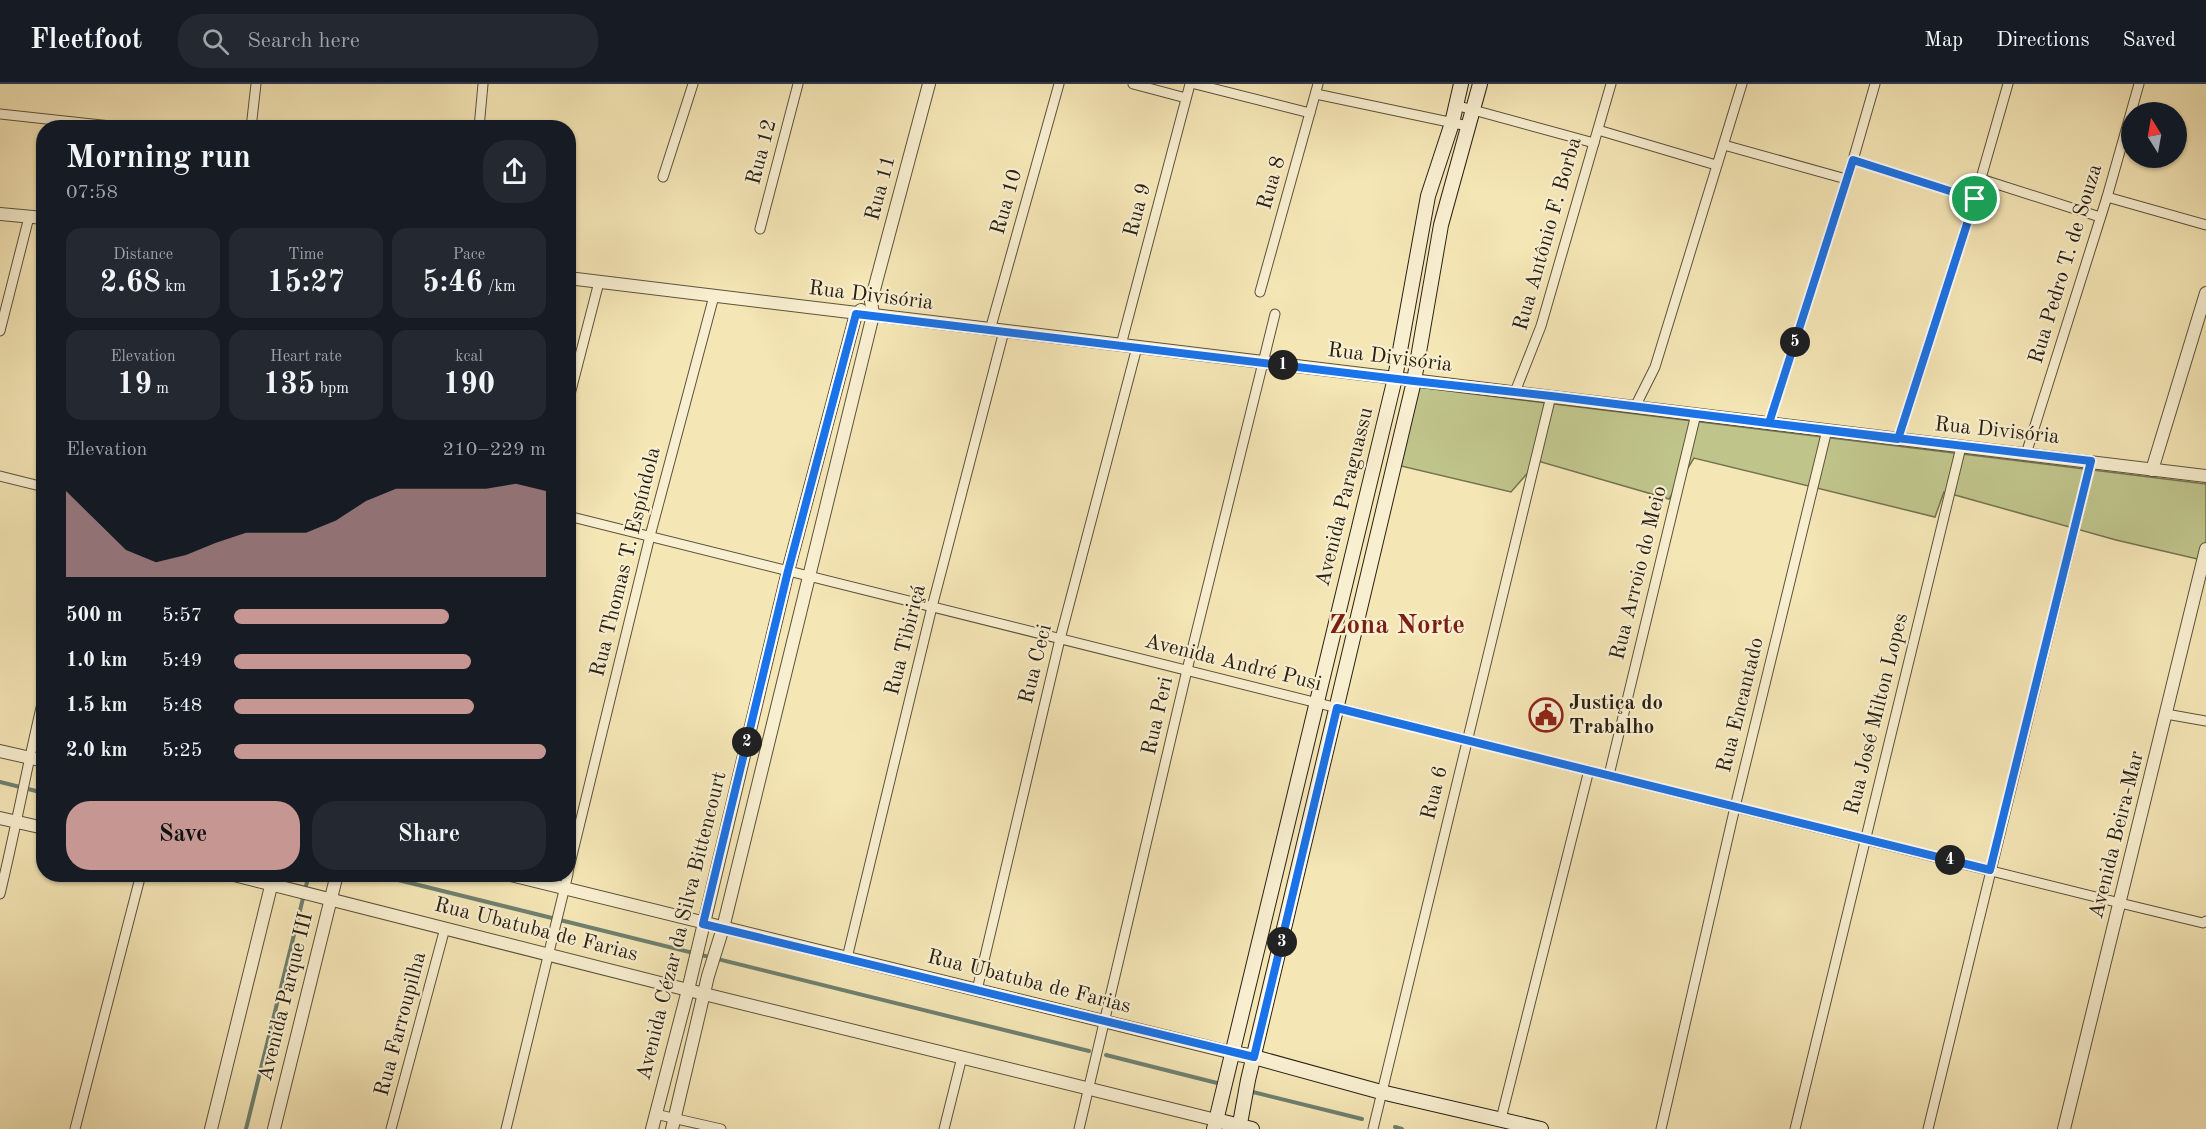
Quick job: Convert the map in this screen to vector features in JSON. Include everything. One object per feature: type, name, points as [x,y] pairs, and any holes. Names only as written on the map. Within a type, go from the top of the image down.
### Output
[{"type":"main road","name":"Avenida Paraguassu","points":[[1215,1125],[1395,378],[1428,196],[1452,123],[1461,84]]},
{"type":"main road","name":"Avenida Paraguassu","points":[[1244,1128],[1242,1109],[1248,1080],[1414,381],[1441,225],[1480,84]]},
{"type":"main road","name":"Rua Ubatuba de Farias","points":[[1233,1053],[1381,1092],[1541,1129]]},
{"type":"main road","name":"Rua Ubatuba de Farias","points":[[1215,1125],[1244,1128]]},
{"type":"street","points":[[252,120],[256,84]]},
{"type":"street","points":[[480,120],[483,84]]},
{"type":"street","points":[[663,177],[693,84]]},
{"type":"street","name":"Rua 12","points":[[760,229],[798,84]]},
{"type":"street","name":"Rua 11","points":[[873,315],[871,301],[929,84]]},
{"type":"street","points":[[1047,84],[1058,86]]},
{"type":"street","points":[[1133,84],[1186,98]]},
{"type":"street","name":"Rua 9","points":[[1121,345],[1190,84]]},
{"type":"street","points":[[1195,84],[1310,113]]},
{"type":"street","name":"Rua 8","points":[[1260,292],[1318,84]]},
{"type":"street","name":"Rua Antônio F. Borba","points":[[1515,392],[1541,326],[1611,84]]},
{"type":"street","points":[[1635,406],[1655,367],[1742,84]]},
{"type":"street","points":[[1769,423],[1875,84]]},
{"type":"street","points":[[1898,439],[1975,199],[2008,84]]},
{"type":"street","name":"Rua Pedro T. de Souza","points":[[2026,454],[2107,197],[2139,84]]},
{"type":"street","name":"Rua 10","points":[[990,330],[1058,86]]},
{"type":"street","points":[[1316,94],[1468,126]]},
{"type":"street","points":[[1455,105],[1594,143]]},
{"type":"street","points":[[0,114],[55,120]]},
{"type":"street","points":[[1598,130],[1716,165]]},
{"type":"street","points":[[1724,145],[1846,179]]},
{"type":"street","points":[[1853,160],[1975,199]]},
{"type":"street","points":[[1981,179],[2100,217]]},
{"type":"street","points":[[2107,197],[2206,225]]},
{"type":"street","points":[[0,214],[36,217]]},
{"type":"street","points":[[0,331],[29,217]]},
{"type":"street","name":"Rua Divisória","points":[[576,279],[2206,476]]},
{"type":"street","points":[[576,371],[599,282]]},
{"type":"street","points":[[2152,470],[2206,293]]},
{"type":"street","name":"Rua Thomas T. Espíndola","points":[[576,840],[650,536],[714,296]]},
{"type":"street","points":[[856,314],[871,301]]},
{"type":"street","name":"Avenida Cézar da Silva Bittencourt","points":[[652,1129],[788,571],[856,314]]},
{"type":"street","name":"Rua Peri","points":[[1089,1089],[1187,670],[1275,314]]},
{"type":"street","name":"Avenida Cézar da Silva Bittencourt","points":[[673,1123],[873,315]]},
{"type":"street","name":"Rua Tibiriçá","points":[[847,958],[932,607],[1005,331]]},
{"type":"street","name":"Rua Ceci","points":[[976,990],[1060,639],[1137,347]]},
{"type":"street","name":"Rua 6","points":[[1373,1129],[1551,396]]},
{"type":"street","name":"Rua Arroio do Meio","points":[[1609,775],[1696,414]]},
{"type":"street","name":"Rua Encantado","points":[[1661,1129],[1735,807],[1827,430]]},
{"type":"street","name":"Rua José Milton Lopes","points":[[1795,1129],[1961,447]]},
{"type":"street","points":[[1928,1129],[2091,461]]},
{"type":"street","points":[[0,476],[36,485]]},
{"type":"street","name":"Avenida André Pusi","points":[[576,518],[2204,922]]},
{"type":"street","name":"Avenida Beira-Mar","points":[[2064,1129],[2206,549]]},
{"type":"street","points":[[2166,714],[2206,721]]},
{"type":"street","points":[[0,894],[36,730]]},
{"type":"street","points":[[0,751],[28,764],[36,762]]},
{"type":"street","points":[[1501,1119],[1589,770]]},
{"type":"street","points":[[0,818],[18,816],[36,824]]},
{"type":"street","points":[[75,1129],[139,882]]},
{"type":"street","name":"Avenida Parque III","points":[[211,1129],[273,882]]},
{"type":"street","name":"Rua Ubatuba de Farias","points":[[276,882],[286,889],[310,896],[549,954],[689,984],[704,993],[1089,1089],[1215,1125]]},
{"type":"street","name":"Avenida Parque III","points":[[274,1129],[335,882]]},
{"type":"street","name":"Rua Ubatuba de Farias","points":[[537,882],[701,929],[723,928],[1233,1053]]},
{"type":"street","name":"Rua Thomas T. Espíndola","points":[[506,1129],[566,882]]},
{"type":"street","name":"Rua Farroupilha","points":[[391,1129],[445,928]]},
{"type":"street","points":[[944,1129],[962,1057]]},
{"type":"street","points":[[1079,1129],[1089,1089]]},
{"type":"street","points":[[655,1114],[673,1123],[721,1129]]},
{"type":"green space","points":[[1417,387],[2206,484],[2206,561],[2116,540],[1944,492],[1935,517],[1694,458],[1669,499],[1538,461],[1511,492],[1401,466]]},
{"type":"waterway","points":[[0,782],[36,791]]},
{"type":"waterway","points":[[246,1129],[307,882]]},
{"type":"waterway","points":[[406,882],[1089,1051]]},
{"type":"waterway","points":[[1106,1055],[1221,1084]]},
{"type":"waterway","points":[[1249,1091],[1362,1119]]},
{"type":"waterway","points":[[1395,1127],[1402,1129]]},
{"type":"place","name":"Justiça do Trabalho","points":[[1546,715]]},
{"type":"district","name":"Zona Norte","points":[[1397,625]]},
{"type":"route","points":[[1975,199],[1853,160],[1769,423],[1898,439],[2091,461],[1990,870],[1337,708],[1254,1057],[703,924],[788,571],[856,314],[1898,439],[1975,199]]}]
